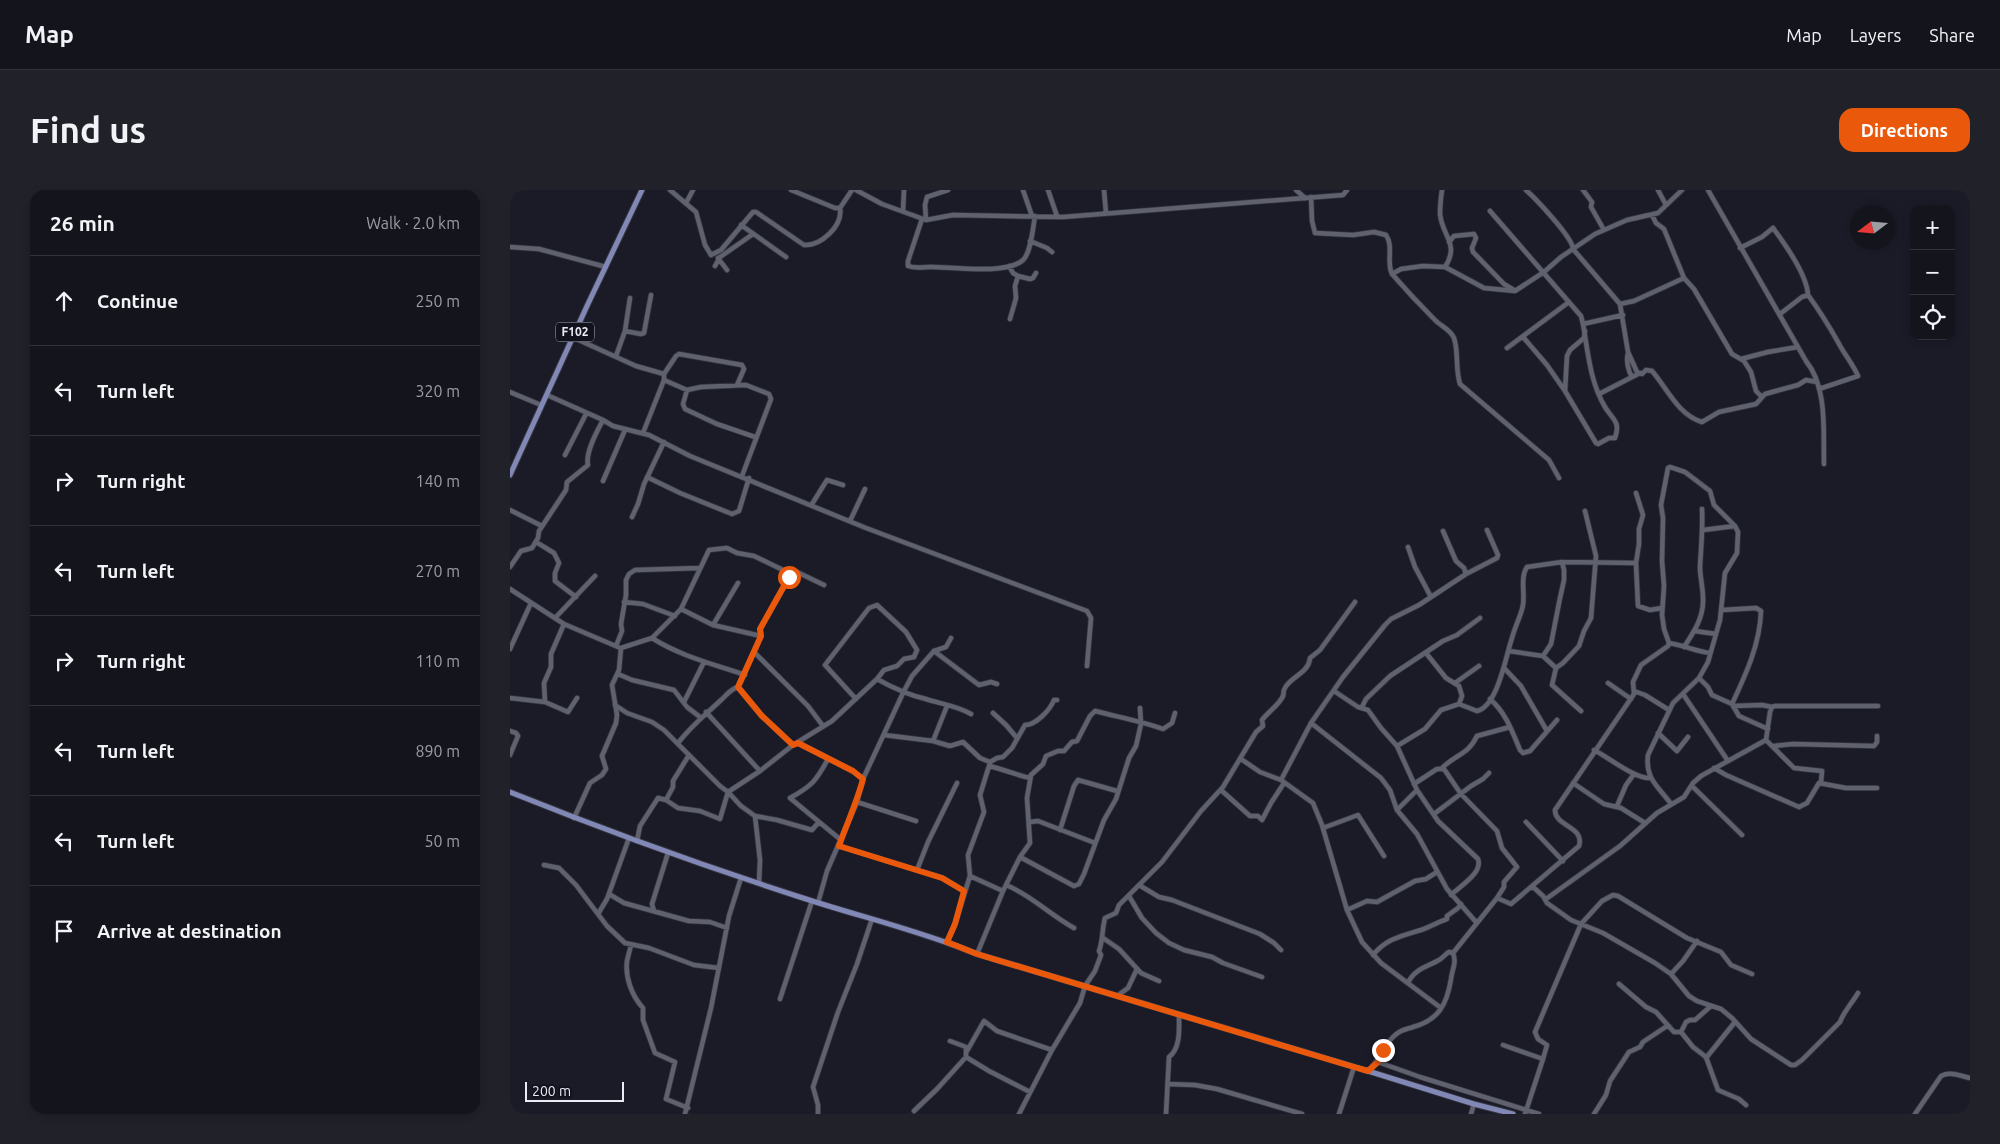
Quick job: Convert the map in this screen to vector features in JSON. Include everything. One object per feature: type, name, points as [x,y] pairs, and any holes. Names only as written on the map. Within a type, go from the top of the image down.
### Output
[{"type":"main road","name":"F102","points":[[510,475],[572,337],[642,190]]},
{"type":"main road","points":[[510,792],[637,842],[758,884],[947,942],[977,954],[1474,1104],[1513,1114]]},
{"type":"street","points":[[670,190],[696,212],[704,245],[711,255],[721,250],[753,212],[756,212],[804,246],[809,246],[825,237],[835,228],[841,213],[840,208],[852,190]]},
{"type":"street","points":[[686,203],[693,190]]},
{"type":"street","points":[[791,190],[828,206],[840,208]]},
{"type":"street","points":[[856,190],[865,192],[882,204],[924,219],[953,215],[1057,216],[1106,213],[1343,195],[1347,190]]},
{"type":"street","points":[[903,211],[904,190]]},
{"type":"street","points":[[948,190],[927,197],[924,219],[908,261],[908,266],[956,270],[1016,265],[1025,258],[1034,216],[1023,190]]},
{"type":"street","points":[[1048,190],[1057,216]]},
{"type":"street","points":[[1104,190],[1106,213]]},
{"type":"street","points":[[1296,190],[1305,198]]},
{"type":"street","points":[[1442,190],[1440,215],[1452,256],[1445,267]]},
{"type":"street","points":[[1526,190],[1573,243],[1574,249],[1620,304],[1628,352],[1637,372],[1640,373]]},
{"type":"street","points":[[1583,190],[1592,202],[1591,208],[1604,230]]},
{"type":"street","points":[[1658,190],[1666,205]]},
{"type":"street","points":[[1392,274],[1401,269],[1423,266],[1445,267],[1484,288],[1515,291],[1595,234],[1627,220],[1658,213],[1682,190]]},
{"type":"street","points":[[1708,190],[1740,248],[1812,368],[1822,402],[1824,464]]},
{"type":"street","points":[[1311,197],[1312,221],[1315,233],[1352,235],[1374,232],[1386,235],[1390,245],[1389,263],[1392,274],[1407,292],[1436,321],[1448,330],[1454,338],[1456,374],[1460,384],[1549,460],[1559,478]]},
{"type":"street","points":[[1490,211],[1581,316],[1593,376],[1605,407],[1616,421],[1618,429],[1616,438],[1609,438],[1598,444],[1596,443],[1565,391],[1547,365],[1523,337]]},
{"type":"street","points":[[1652,215],[1656,224],[1664,229],[1684,278],[1694,288],[1732,354],[1741,359],[1751,372],[1756,391],[1762,396]]},
{"type":"street","points":[[741,224],[786,257]]},
{"type":"street","points":[[1740,248],[1762,237],[1773,228],[1808,286],[1808,295],[1826,319],[1828,326],[1834,332],[1858,376],[1819,390]]},
{"type":"street","points":[[715,266],[718,258],[753,234]]},
{"type":"street","points":[[1449,242],[1455,236],[1474,234],[1476,238],[1472,248],[1473,252],[1504,284],[1515,291]]},
{"type":"street","points":[[1030,241],[1052,252]]},
{"type":"street","points":[[510,247],[539,250],[606,267]]},
{"type":"street","points":[[718,258],[727,270]]},
{"type":"street","points":[[1009,266],[1013,273],[1030,280],[1036,273]]},
{"type":"street","points":[[1010,319],[1016,298],[1015,286],[1018,276]]},
{"type":"street","points":[[1620,304],[1634,301],[1684,278]]},
{"type":"street","points":[[625,331],[644,333],[650,294]]},
{"type":"street","points":[[1780,314],[1802,297],[1808,295]]},
{"type":"street","points":[[616,356],[625,331],[630,298]]},
{"type":"street","points":[[1508,348],[1569,302]]},
{"type":"street","points":[[1583,324],[1623,315]]},
{"type":"street","points":[[1565,391],[1567,356],[1570,350],[1584,338],[1584,331]]},
{"type":"street","points":[[572,337],[636,366],[664,374]]},
{"type":"street","points":[[1741,359],[1798,347]]},
{"type":"street","points":[[1628,352],[1627,358],[1632,378]]},
{"type":"street","points":[[643,433],[664,380],[664,374],[679,354],[742,365],[744,369],[737,385]]},
{"type":"street","points":[[1599,394],[1640,373],[1642,374],[1646,370],[1652,371],[1676,404],[1692,418],[1702,422],[1719,412],[1756,404],[1762,396],[1798,385],[1806,380],[1817,382]]},
{"type":"street","points":[[664,380],[687,390],[701,387],[737,385],[754,387],[769,394],[771,397],[742,476]]},
{"type":"street","points":[[687,390],[683,404],[685,409],[717,424],[755,437]]},
{"type":"street","points":[[510,392],[542,406]]},
{"type":"street","points":[[547,395],[614,426],[643,433],[690,456],[749,478],[850,521],[940,557],[1024,586],[1089,613],[1091,618],[1087,666]]},
{"type":"street","points":[[565,455],[586,414]]},
{"type":"street","points":[[510,567],[521,551],[532,548],[542,526],[566,490],[567,482],[588,465],[587,459],[591,445],[603,420]]},
{"type":"street","points":[[603,481],[625,430]]},
{"type":"street","points":[[632,517],[647,477],[664,442]]},
{"type":"street","points":[[1669,643],[1664,630],[1662,608],[1664,586],[1662,561],[1663,518],[1661,505],[1668,467],[1685,472],[1710,491],[1714,505],[1735,526],[1738,532],[1737,553],[1725,573],[1722,610],[1708,662],[1699,678],[1678,697],[1669,710],[1648,755],[1647,763],[1650,778],[1670,804]]},
{"type":"street","points":[[647,477],[732,514],[739,511],[749,478]]},
{"type":"street","points":[[812,504],[827,480],[843,486]]},
{"type":"street","points":[[850,521],[865,489]]},
{"type":"street","points":[[1636,493],[1643,515],[1639,528],[1636,563],[1638,606],[1650,610],[1662,608]]},
{"type":"street","points":[[1684,648],[1695,631],[1702,612],[1703,600],[1700,569],[1703,530],[1702,509]]},
{"type":"street","points":[[510,510],[542,526]]},
{"type":"street","points":[[1581,711],[1552,685],[1556,668],[1579,646],[1584,631],[1590,623],[1594,600],[1596,556],[1585,511]]},
{"type":"street","points":[[1703,530],[1735,526]]},
{"type":"street","points":[[1221,790],[1250,816],[1258,816],[1262,820],[1311,723],[1385,624],[1466,574],[1497,558],[1498,555],[1487,530]]},
{"type":"street","points":[[1443,531],[1456,561],[1464,568],[1466,574]]},
{"type":"street","points":[[536,542],[557,556],[559,563],[555,573],[555,581],[576,597]]},
{"type":"street","points":[[1408,547],[1415,567],[1431,597]]},
{"type":"street","points":[[510,589],[564,624],[619,647],[652,638],[681,609],[709,550],[728,548],[769,562],[783,570],[789,577]]},
{"type":"street","points":[[1397,746],[1424,729],[1441,710],[1459,704],[1477,712],[1486,706],[1505,669],[1523,605],[1525,569],[1530,565],[1562,562],[1636,563]]},
{"type":"street","points":[[1544,656],[1551,644],[1562,589],[1564,570],[1562,562]]},
{"type":"street","points":[[574,818],[590,783],[602,775],[606,769],[602,756],[616,723],[615,705],[611,691],[618,674],[626,580],[635,570],[700,568]]},
{"type":"street","points":[[678,743],[700,717],[733,688],[738,687],[761,636],[760,629],[792,573],[797,572],[824,585]]},
{"type":"street","points":[[555,618],[595,576]]},
{"type":"street","points":[[714,625],[738,583]]},
{"type":"street","points":[[624,602],[644,604],[674,616]]},
{"type":"street","points":[[1019,1114],[1052,1050],[1080,1003],[1085,986],[1095,970],[1101,955],[1099,951],[1103,938],[1102,926],[1105,918],[1116,913],[1119,905],[1162,862],[1201,810],[1221,790],[1256,732],[1263,726],[1262,720],[1283,696],[1285,687],[1299,675],[1310,662],[1310,658],[1320,650],[1355,602]]},
{"type":"street","points":[[510,649],[531,604]]},
{"type":"street","points":[[637,842],[640,826],[658,798],[666,800],[678,808],[700,812],[720,819],[728,792],[760,771],[793,745],[832,720],[856,699],[877,680],[884,670],[897,666],[904,659],[914,657],[917,653],[914,644],[906,632],[877,605],[869,608],[825,665],[856,699]]},
{"type":"street","points":[[1722,610],[1738,607],[1756,608],[1761,611],[1758,637],[1732,705]]},
{"type":"street","points":[[681,609],[714,625],[761,636]]},
{"type":"street","points":[[1362,707],[1366,699],[1390,676],[1443,641],[1457,635],[1480,618]]},
{"type":"street","points":[[545,702],[544,683],[550,667],[551,654],[564,624]]},
{"type":"street","points":[[1695,631],[1716,634]]},
{"type":"street","points":[[652,638],[663,645],[704,662],[745,675]]},
{"type":"street","points":[[780,999],[815,902],[856,802],[863,779],[903,693],[912,676],[934,651],[946,647],[951,638]]},
{"type":"street","points":[[1669,643],[1710,653]]},
{"type":"street","points":[[1497,898],[1511,904],[1579,846],[1578,833],[1555,814],[1555,810],[1594,750],[1631,699],[1634,691],[1633,682],[1641,665],[1669,643]]},
{"type":"street","points":[[934,651],[979,685],[991,682],[997,684]]},
{"type":"street","points":[[754,652],[808,706],[823,726]]},
{"type":"street","points":[[1509,652],[1544,656],[1556,668]]},
{"type":"street","points":[[1426,653],[1446,678],[1459,686],[1462,696],[1459,704]]},
{"type":"street","points":[[684,702],[704,662]]},
{"type":"street","points":[[1455,683],[1479,666]]},
{"type":"street","points":[[1505,669],[1522,686],[1547,731]]},
{"type":"street","points":[[618,674],[632,680],[674,690],[687,707],[700,717]]},
{"type":"street","points":[[1699,678],[1708,687],[1712,695],[1732,705],[1772,707],[1782,705],[1878,706]]},
{"type":"street","points":[[877,680],[903,693],[947,706],[961,708],[971,714]]},
{"type":"street","points":[[1608,683],[1631,699]]},
{"type":"street","points":[[738,687],[762,716],[793,745]]},
{"type":"street","points":[[1334,691],[1354,706],[1368,710],[1397,746],[1417,790],[1440,823],[1466,846],[1479,862],[1477,870],[1451,894]]},
{"type":"street","points":[[1634,691],[1645,695],[1669,710]]},
{"type":"street","points":[[1683,694],[1728,761]]},
{"type":"street","points":[[510,698],[545,702],[568,712],[577,698]]},
{"type":"street","points":[[1490,699],[1500,707],[1523,753],[1530,751],[1557,720]]},
{"type":"street","points":[[947,942],[955,924],[970,876],[968,855],[984,812],[980,795],[990,764],[997,758],[1003,757],[1012,748],[1025,725],[1034,724],[1051,708],[1054,700],[1057,700]]},
{"type":"street","points":[[615,705],[627,713],[658,725],[741,806],[755,816],[812,830],[818,822]]},
{"type":"street","points":[[1732,705],[1739,716],[1768,729]]},
{"type":"street","points":[[933,741],[947,706]]},
{"type":"street","points":[[1766,740],[1772,707]]},
{"type":"street","points":[[1020,857],[1076,886],[1084,874],[1108,811],[1116,799],[1129,758],[1137,743],[1141,724],[1140,708]]},
{"type":"street","points":[[977,954],[1003,891],[1020,857],[1030,843],[1027,798],[1030,778],[1046,756],[1058,751],[1064,751],[1072,742],[1077,741],[1090,716],[1095,711],[1141,724],[1152,724],[1163,729],[1172,723],[1175,713]]},
{"type":"street","points":[[706,712],[760,771]]},
{"type":"street","points":[[993,713],[1017,738]]},
{"type":"street","points":[[1311,723],[1381,778],[1390,790],[1397,810],[1417,834],[1451,894],[1476,922]]},
{"type":"street","points":[[1414,784],[1468,751],[1473,746],[1477,736],[1510,727]]},
{"type":"street","points":[[510,731],[518,736],[510,755]]},
{"type":"street","points":[[1658,733],[1677,751],[1688,737]]},
{"type":"street","points":[[884,735],[933,741],[950,746],[963,742],[980,758],[990,764],[1009,773],[1030,778]]},
{"type":"street","points":[[1774,746],[1792,744],[1874,746],[1877,742],[1877,736]]},
{"type":"street","points":[[1546,899],[1615,850],[1670,804],[1684,797],[1695,780],[1766,740]]},
{"type":"street","points":[[1766,740],[1794,768],[1822,771],[1821,783]]},
{"type":"street","points":[[798,743],[853,771],[863,779]]},
{"type":"street","points":[[1594,750],[1634,774],[1643,778],[1650,778]]},
{"type":"street","points":[[666,800],[673,787],[673,781],[688,755]]},
{"type":"street","points":[[828,758],[821,773],[808,788],[790,798],[841,840]]},
{"type":"street","points":[[1241,759],[1260,772],[1282,782],[1313,803],[1323,828],[1347,910],[1360,939],[1381,963],[1441,1008]]},
{"type":"street","points":[[1442,768],[1461,794],[1497,831],[1502,848],[1517,867],[1504,882],[1504,887],[1497,898],[1453,953]]},
{"type":"street","points":[[1714,768],[1733,779],[1799,807],[1807,803],[1817,785],[1821,783],[1846,788],[1877,788]]},
{"type":"street","points":[[1434,814],[1489,773]]},
{"type":"street","points":[[1617,806],[1626,785],[1634,774]]},
{"type":"street","points":[[1060,830],[1074,786],[1078,780],[1117,791]]},
{"type":"street","points":[[917,870],[928,842],[957,783]]},
{"type":"street","points":[[1573,783],[1604,804],[1617,806],[1644,824]]},
{"type":"street","points":[[1692,786],[1742,834]]},
{"type":"street","points":[[1397,810],[1417,790]]},
{"type":"street","points":[[856,802],[916,821]]},
{"type":"street","points":[[1323,828],[1358,815],[1384,856]]},
{"type":"street","points":[[755,816],[760,860],[758,884]]},
{"type":"street","points":[[1030,822],[1038,822],[1095,843]]},
{"type":"street","points":[[1526,822],[1563,860]]},
{"type":"street","points":[[598,914],[609,894],[619,863],[624,857],[624,851],[629,838]]},
{"type":"street","points":[[839,846],[942,878],[964,891]]},
{"type":"street","points":[[654,911],[652,904],[668,853]]},
{"type":"street","points":[[544,865],[559,868],[576,885],[621,940],[631,945],[649,948],[694,965],[719,968]]},
{"type":"street","points":[[1347,910],[1366,901],[1377,902],[1382,900],[1437,872]]},
{"type":"street","points":[[970,876],[1003,891]]},
{"type":"street","points":[[685,1114],[688,1108],[719,968],[733,897],[741,878]]},
{"type":"street","points":[[1006,885],[1026,894],[1062,922],[1074,928]]},
{"type":"street","points":[[1139,885],[1159,897],[1247,928],[1268,938],[1281,950]]},
{"type":"street","points":[[1532,886],[1555,909],[1576,923],[1582,924],[1629,947],[1671,974],[1689,996],[1721,1009],[1758,1044],[1790,1065],[1795,1065],[1802,1060],[1840,1022],[1858,993]]},
{"type":"street","points":[[609,894],[624,903],[689,921],[710,922],[727,928]]},
{"type":"street","points":[[1129,896],[1142,918],[1169,943],[1184,950],[1212,957],[1262,978]]},
{"type":"street","points":[[1526,1112],[1547,1045],[1538,1039],[1535,1032],[1582,924],[1602,901],[1618,896],[1681,934],[1721,952],[1731,965],[1752,974]]},
{"type":"street","points":[[1373,955],[1381,946],[1403,934],[1447,919],[1461,904]]},
{"type":"street","points":[[818,1114],[818,1105],[813,1087],[872,919]]},
{"type":"street","points":[[1103,938],[1120,950],[1136,969],[1159,981]]},
{"type":"street","points":[[1671,974],[1697,941]]},
{"type":"street","points":[[631,945],[627,962],[628,979],[634,999],[644,1008],[643,1020],[655,1053],[675,1062],[666,1099],[688,1108]]},
{"type":"street","points":[[1408,983],[1412,974],[1416,971],[1440,959],[1449,952],[1453,953]]},
{"type":"street","points":[[1368,1071],[1378,1062],[1391,1039],[1402,1029],[1413,1027],[1436,1016],[1448,995],[1456,962],[1453,953]]},
{"type":"street","points":[[1117,996],[1128,988],[1136,969]]},
{"type":"street","points":[[1618,984],[1646,1007],[1656,1012],[1674,1032],[1681,1032]]},
{"type":"street","points":[[1681,1032],[1686,1022],[1695,1020],[1711,1006]]},
{"type":"street","points":[[1166,1114],[1169,1057],[1174,1053],[1178,1040],[1179,1015]]},
{"type":"street","points":[[914,1113],[967,1054],[984,1021],[997,1031],[1052,1050]]},
{"type":"street","points":[[1706,1058],[1735,1022]]},
{"type":"street","points":[[1594,1114],[1606,1095],[1610,1082],[1629,1052],[1640,1047],[1647,1038],[1667,1026]]},
{"type":"street","points":[[1681,1032],[1693,1048],[1702,1052],[1706,1058],[1718,1090],[1738,1099],[1746,1105]]},
{"type":"street","points":[[950,1041],[966,1047],[967,1054],[989,1071],[1030,1092]]},
{"type":"street","points":[[1503,1045],[1543,1059]]},
{"type":"street","points":[[1378,1062],[1526,1112],[1540,1114]]},
{"type":"street","points":[[1339,1114],[1354,1067]]},
{"type":"street","points":[[1915,1114],[1941,1076],[1955,1074],[1970,1078]]},
{"type":"street","points":[[1168,1084],[1217,1089],[1302,1114]]},
{"type":"street","points":[[1471,1114],[1474,1104]]},
{"type":"route","points":[[789,577],[760,629],[761,636],[738,687],[762,716],[793,745],[798,743],[853,771],[863,779],[839,846],[942,878],[964,891],[955,924],[947,942],[977,954],[1368,1071],[1378,1062],[1383,1050]]}]
